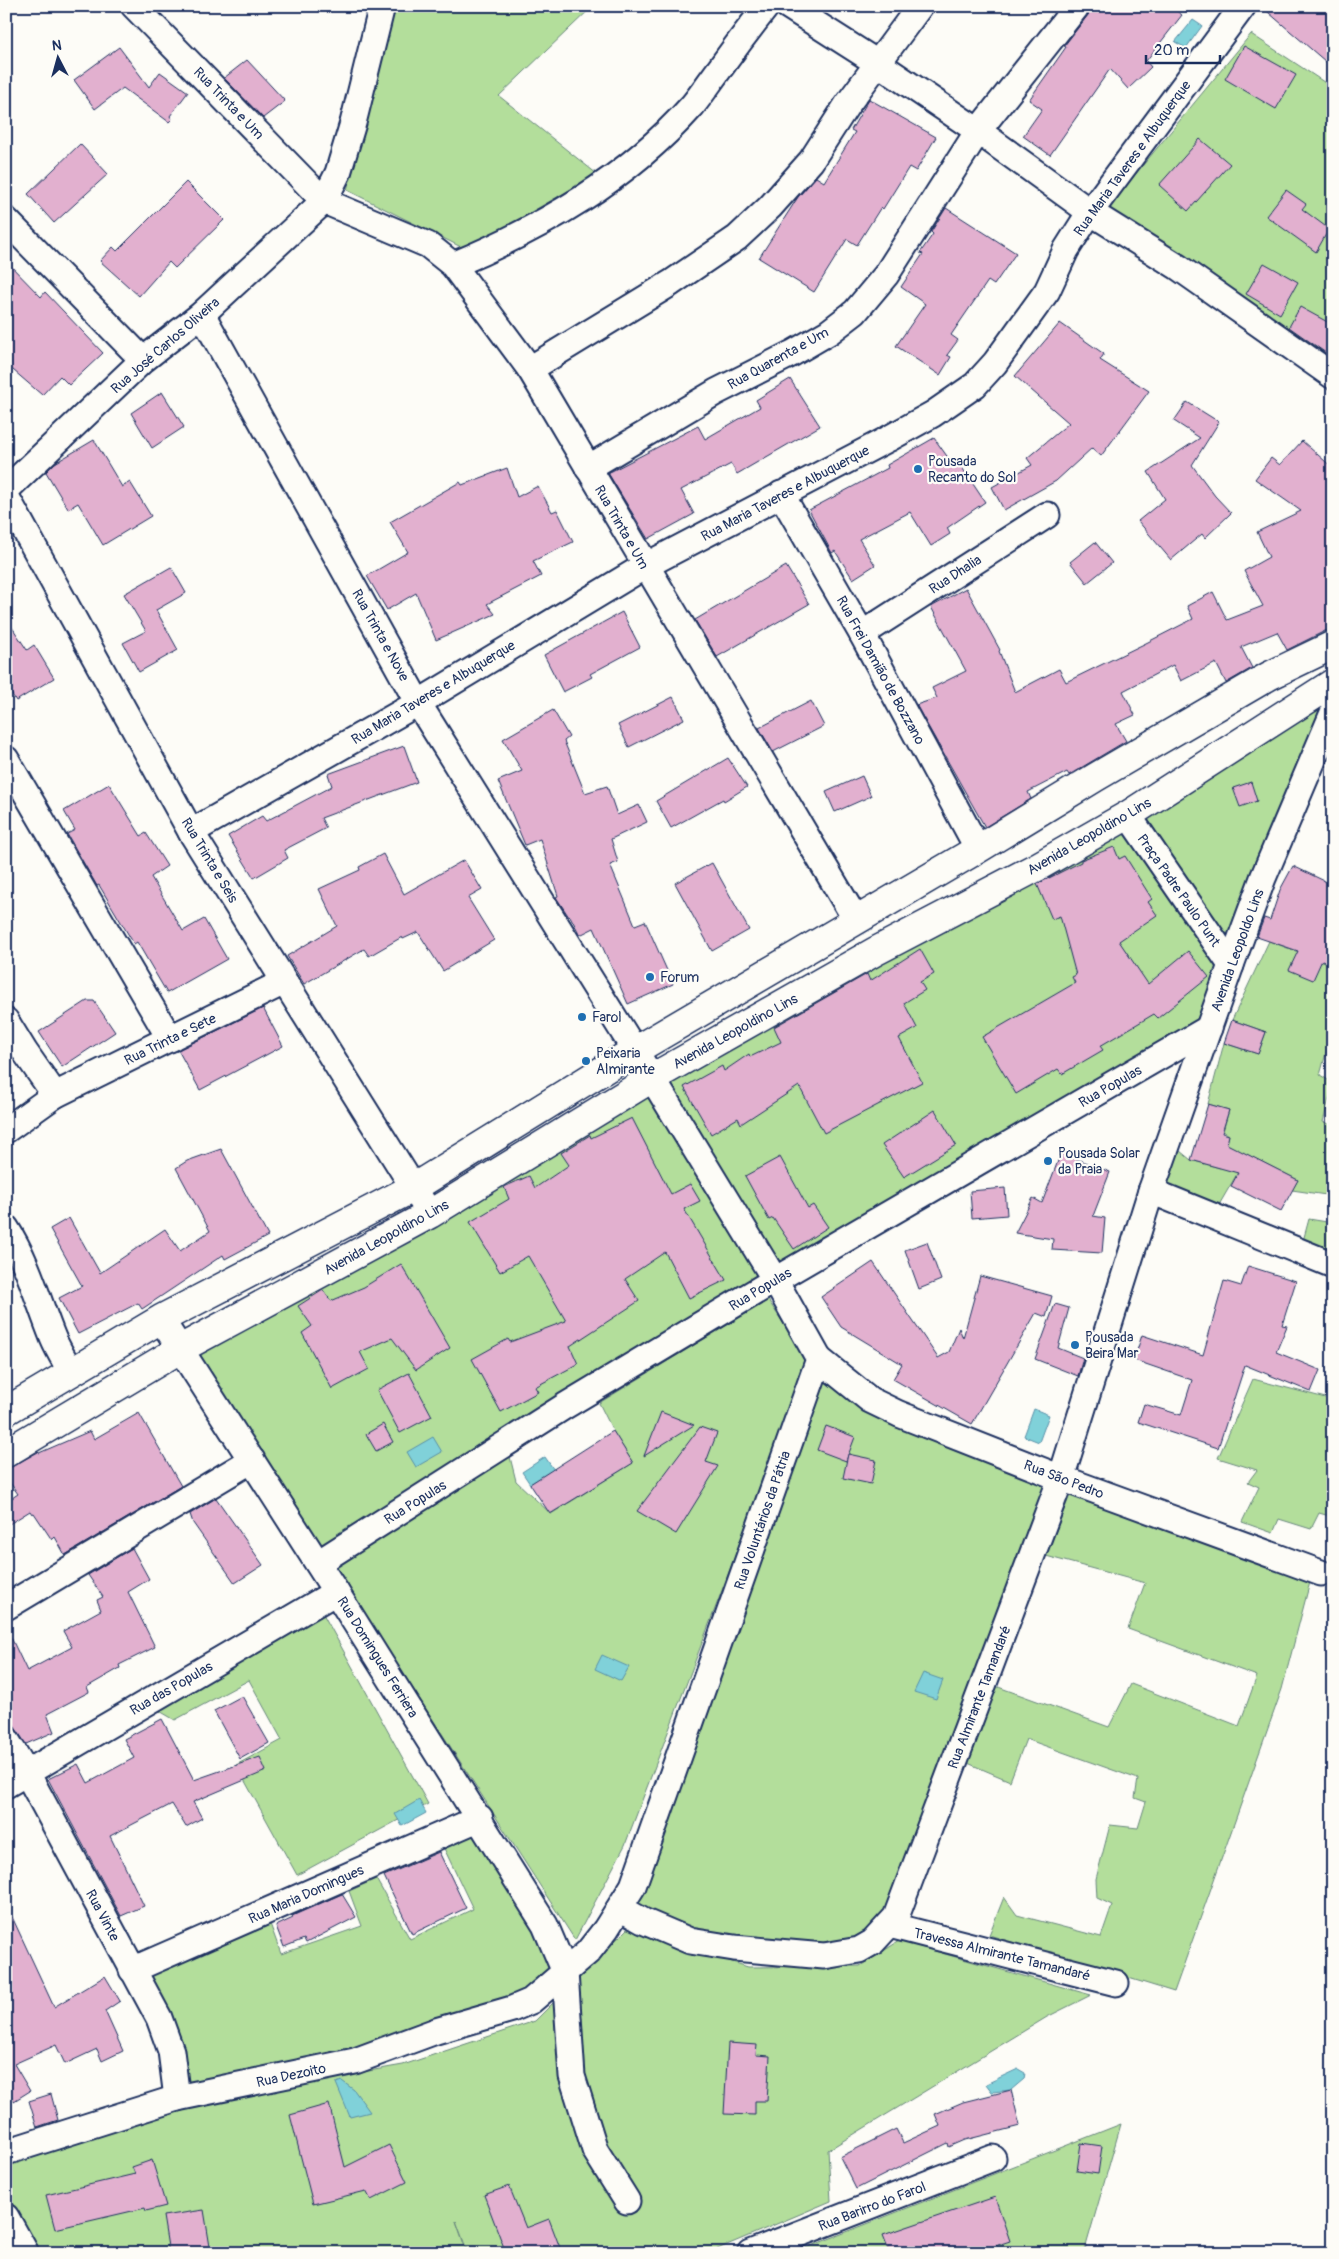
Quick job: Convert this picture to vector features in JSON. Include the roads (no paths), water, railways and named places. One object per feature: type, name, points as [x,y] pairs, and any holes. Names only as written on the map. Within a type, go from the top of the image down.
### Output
[{"type":"main road","points":[[6,1411],[161,1319],[413,1188],[634,1051],[978,849],[1096,777],[1269,676],[1333,645]]},
{"type":"main road","name":"Avenida Leopoldino Lins","points":[[6,1454],[180,1349],[430,1214],[652,1078],[867,956],[1037,867],[1128,815],[1333,684]]},
{"type":"main road","points":[[1162,740],[1185,778]]},
{"type":"street","name":"Rua Trinta e Um","points":[[134,6],[324,200],[428,245],[453,265],[530,369],[856,920]]},
{"type":"street","points":[[324,200],[338,173],[353,124],[382,6]]},
{"type":"street","points":[[453,265],[499,246],[560,212],[616,176],[656,143],[693,105],[767,6]]},
{"type":"street","points":[[788,6],[879,64],[978,131],[1090,212],[1178,267],[1333,376]]},
{"type":"street","points":[[530,369],[671,283],[737,238],[770,206],[811,161],[848,105],[920,6]]},
{"type":"street","name":"Rua Quarenta e Um","points":[[588,468],[716,392],[793,353],[828,332],[855,312],[886,275],[978,131],[1077,6]]},
{"type":"street","name":"Rua Maria Taveres e Albuquerque","points":[[191,832],[418,702],[645,566],[933,414],[975,384],[995,363],[1047,291],[1066,250],[1090,212],[1243,6]]},
{"type":"street","name":"Rua José Carlos Oliveira","points":[[6,490],[143,360],[202,314],[324,200]]},
{"type":"street","points":[[6,220],[143,360]]},
{"type":"street","name":"Rua Trinta e Nove","points":[[202,314],[418,702],[652,1078]]},
{"type":"street","name":"Rua Frei Damião de Bozzano","points":[[781,494],[862,634],[978,849]]},
{"type":"street","name":"Rua Trinta e Seis","points":[[6,496],[191,832],[430,1214]]},
{"type":"street","name":"Rua Dhalia","points":[[862,634],[1047,515]]},
{"type":"street","name":"Avenida Leopoldo Lins","points":[[1151,1192],[1263,878],[1333,713]]},
{"type":"street","points":[[6,759],[170,1039]]},
{"type":"street","name":"Praça Padre Paulo Punt","points":[[1128,815],[1231,965]]},
{"type":"street","name":"Rua Trinta e Sete","points":[[6,1130],[55,1095],[284,982]]},
{"type":"street","points":[[6,1021],[55,1095]]},
{"type":"street","name":"Rua Populas","points":[[318,1563],[565,1406],[774,1280],[1209,1028]]},
{"type":"street","points":[[652,1078],[774,1280],[819,1359]]},
{"type":"street","points":[[1151,1192],[1333,1265]]},
{"type":"street","name":"Rua Almirante Tamandaré","points":[[620,1908],[643,1921],[690,1941],[808,1956],[824,1956],[859,1950],[873,1942],[896,1917],[1061,1478],[1151,1192]]},
{"type":"street","points":[[6,1228],[34,1284],[53,1339],[71,1372]]},
{"type":"street","name":"Rua Domingues Ferriera","points":[[161,1319],[480,1818],[545,1924],[565,1972]]},
{"type":"street","name":"Rua São Pedro","points":[[819,1359],[870,1400],[899,1414],[1061,1478],[1321,1573]]},
{"type":"street","name":"Rua Voluntários da Pátria","points":[[565,1972],[588,1952],[620,1908],[633,1886],[819,1359]]},
{"type":"street","points":[[6,1607],[252,1460]]},
{"type":"street","name":"Rua das Populas","points":[[17,1779],[336,1592]]},
{"type":"street","name":"Rua Vinte","points":[[6,1739],[17,1779],[159,2018],[171,2051],[177,2098]]},
{"type":"street","name":"Rua Maria Domingues","points":[[132,1970],[480,1818]]},
{"type":"street","name":"Travessa Almirante Tamandaré","points":[[889,1925],[1116,1983]]},
{"type":"street","points":[[565,1972],[572,2076],[595,2150],[627,2201]]},
{"type":"street","name":"Rua Dezoito","points":[[6,2152],[177,2098],[266,2081],[356,2060],[436,2031],[512,2009],[531,2001],[565,1972]]},
{"type":"street","name":"Rua Barirro do Farol","points":[[750,2253],[993,2158]]},
{"type":"street","points":[[6,2217],[26,2253]]},
{"type":"water","points":[[1193,20],[1202,26],[1186,48],[1175,42]]},
{"type":"water","points":[[1034,1409],[1049,1415],[1039,1442],[1024,1436]]},
{"type":"water","points":[[433,1437],[442,1452],[416,1467],[407,1452]]},
{"type":"water","points":[[545,1457],[554,1470],[530,1484],[522,1472]]},
{"type":"water","points":[[602,1655],[629,1667],[621,1681],[595,1669]]},
{"type":"water","points":[[923,1673],[943,1680],[936,1699],[914,1692]]},
{"type":"water","points":[[419,1800],[426,1813],[402,1826],[395,1814]]},
{"type":"water","points":[[1018,2069],[1025,2073],[1024,2079],[1011,2090],[992,2092],[986,2084]]},
{"type":"water","points":[[342,2081],[354,2090],[370,2112],[350,2117],[336,2083]]},
{"type":"place","name":"Pousada Recanto do Sol","points":[[918,469]]},
{"type":"place","name":"Forum","points":[[650,977]]},
{"type":"place","name":"Farol","points":[[582,1017]]},
{"type":"place","name":"Peixaria Almirante","points":[[586,1061]]},
{"type":"place","name":"Pousada Solar da Praia","points":[[1048,1161]]},
{"type":"place","name":"Pousada Beira Mar","points":[[1075,1345]]}]
